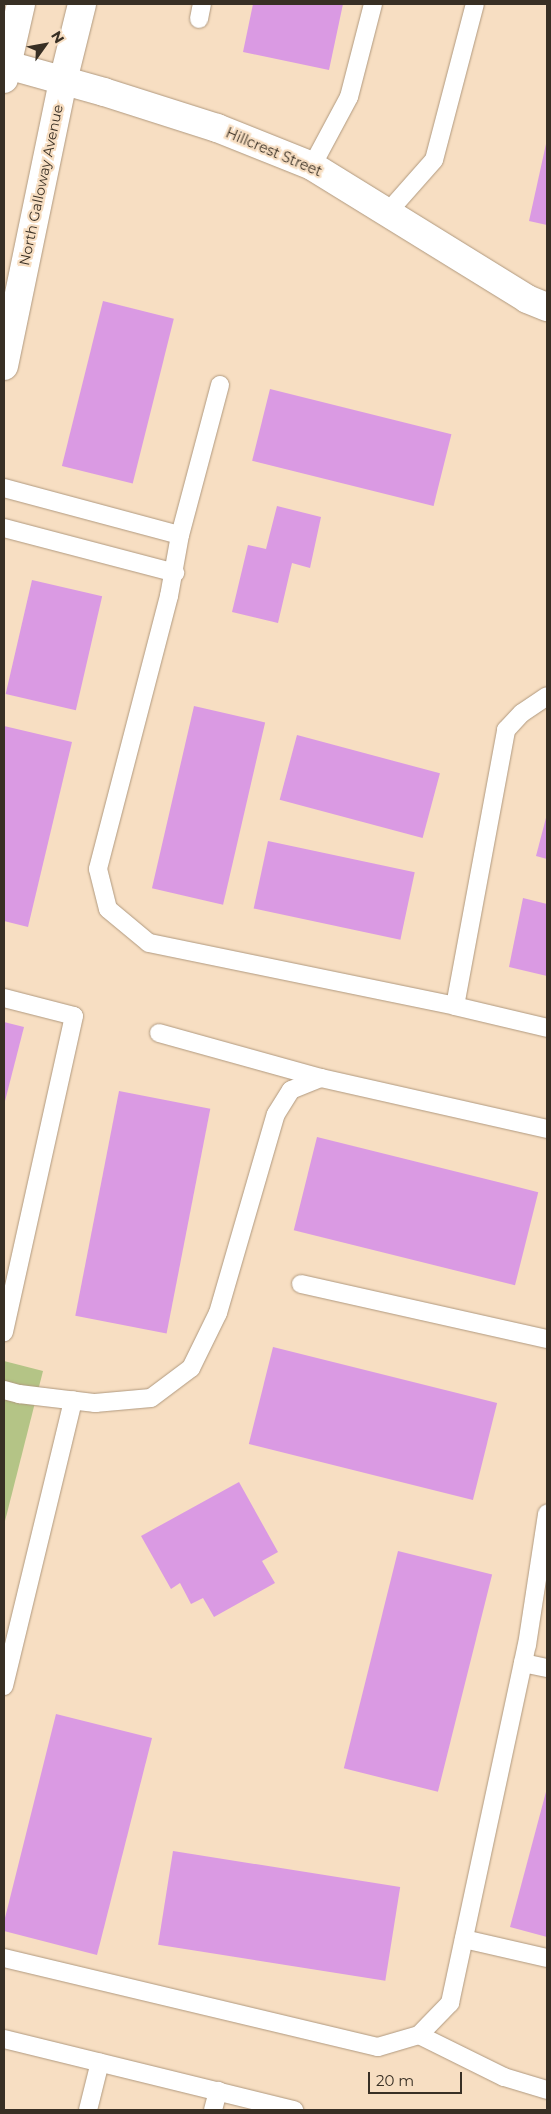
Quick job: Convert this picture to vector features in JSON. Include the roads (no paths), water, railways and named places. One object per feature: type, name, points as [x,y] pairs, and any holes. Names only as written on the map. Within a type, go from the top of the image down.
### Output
[{"type":"street","points":[[5,69],[22,4]]},
{"type":"street","name":"North Galloway Avenue","points":[[4,366],[63,81],[82,4]]},
{"type":"street","name":"Hillcrest Street","points":[[5,69],[63,81],[217,128],[312,166],[527,300],[547,307]]},
{"type":"lane","points":[[312,166],[349,97],[373,4]]},
{"type":"lane","points":[[388,212],[434,160],[475,4]]},
{"type":"lane","points":[[220,385],[180,535],[175,573],[98,869],[108,909],[149,942],[454,1006],[547,1028]]},
{"type":"lane","points":[[4,488],[180,535]]},
{"type":"lane","points":[[4,528],[175,573]]},
{"type":"lane","points":[[454,1006],[506,730],[522,713],[547,696]]},
{"type":"lane","points":[[4,998],[74,1016],[4,1332]]},
{"type":"lane","points":[[159,1033],[321,1078],[547,1129]]},
{"type":"lane","points":[[4,1390],[19,1394],[95,1403],[151,1398],[191,1368],[218,1313],[276,1114],[291,1090],[321,1078]]},
{"type":"lane","points":[[300,1284],[547,1339]]},
{"type":"lane","points":[[4,1686],[73,1400]]},
{"type":"lane","points":[[4,1958],[378,2047],[419,2035],[450,2003],[523,1663],[547,1514]]},
{"type":"lane","points":[[523,1663],[547,1668]]},
{"type":"lane","points":[[464,1939],[547,1958]]},
{"type":"lane","points":[[419,2035],[504,2077],[547,2090]]},
{"type":"lane","points":[[4,2039],[294,2110]]},
{"type":"lane","points":[[88,2110],[100,2062]]},
{"type":"lane","points":[[213,2110],[218,2092]]}]
